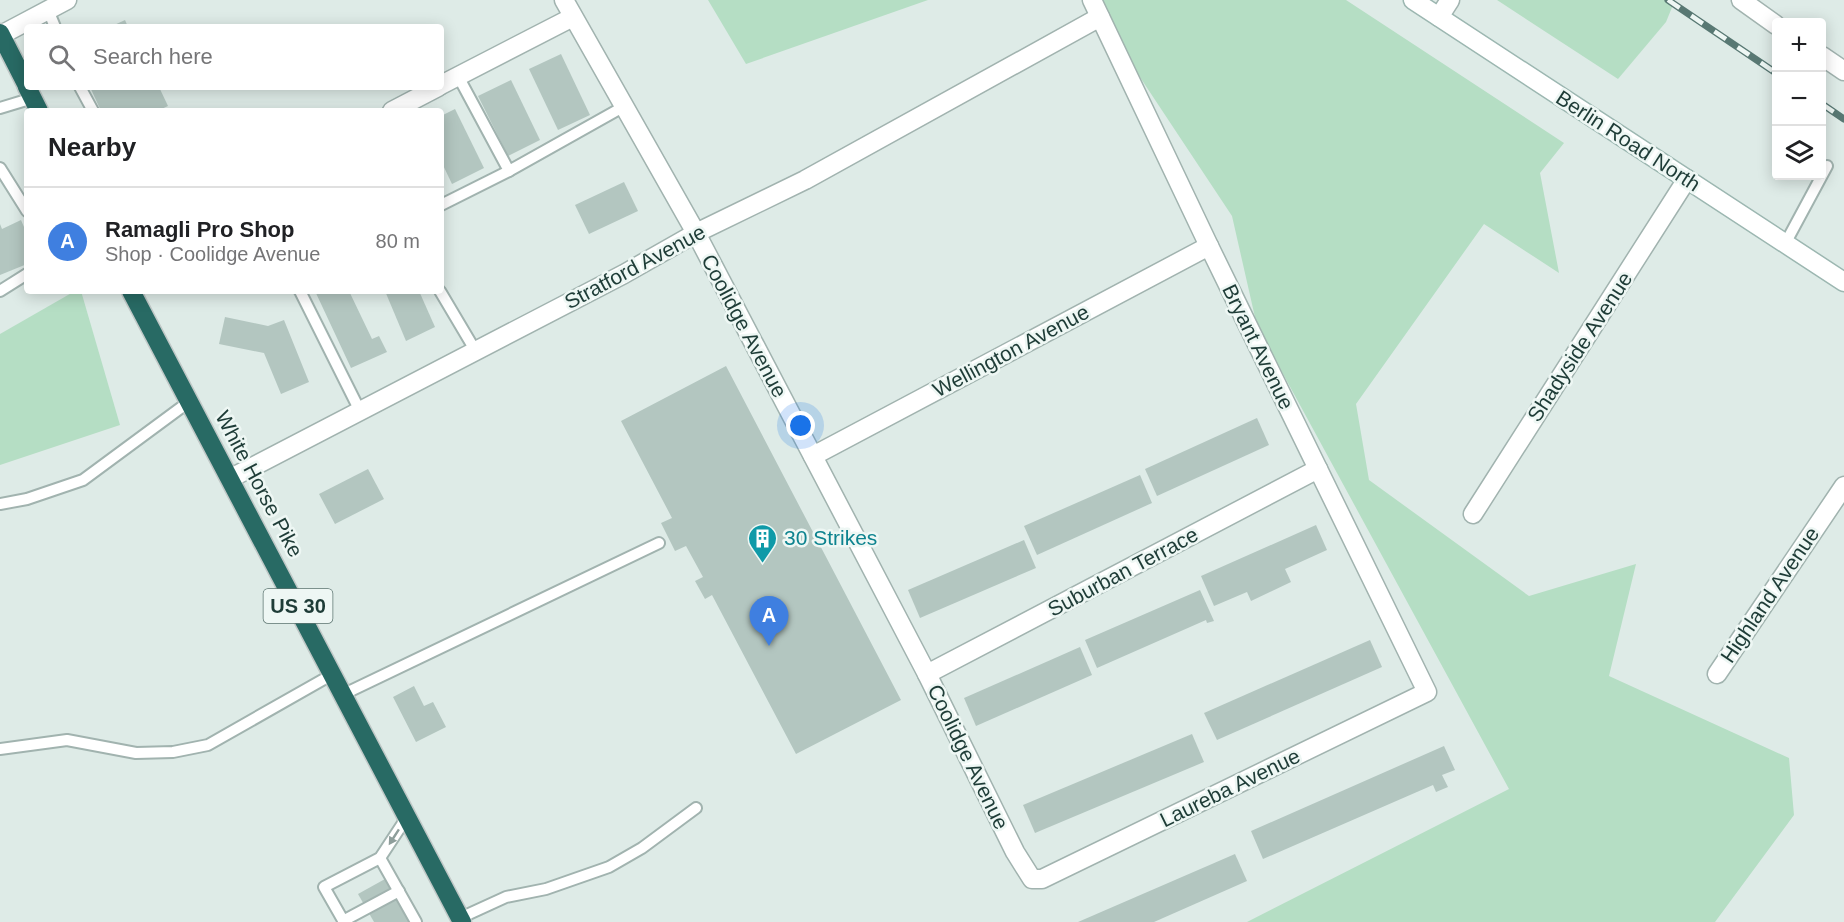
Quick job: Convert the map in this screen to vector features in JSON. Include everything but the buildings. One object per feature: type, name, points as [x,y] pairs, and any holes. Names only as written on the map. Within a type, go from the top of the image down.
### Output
[{"type":"highway","points":[[0,34],[5,54],[24,84]]},
{"type":"highway","name":"White Horse Pike","points":[[133,294],[461,920]]},
{"type":"street","points":[[0,34],[67,0]]},
{"type":"street","name":"Coolidge Avenue","points":[[564,0],[696,234],[927,674],[1015,852],[1032,879]]},
{"type":"street","name":"Bryant Avenue","points":[[1092,0],[1209,246],[1427,692]]},
{"type":"street","name":"Berlin Road North","points":[[1413,0],[1844,282]]},
{"type":"street","points":[[1439,17],[1450,0]]},
{"type":"street","points":[[1741,0],[1772,22]]},
{"type":"street","points":[[444,84],[573,17]]},
{"type":"street","name":"Stratford Avenue","points":[[231,478],[624,274],[696,234],[805,180],[1100,17]]},
{"type":"street","points":[[1826,59],[1844,72]]},
{"type":"street","points":[[398,108],[432,90]]},
{"type":"street","name":"Shadyside Avenue","points":[[1473,514],[1687,179]]},
{"type":"street","name":"Wellington Avenue","points":[[813,456],[1209,246]]},
{"type":"street","name":"Suburban Terrace","points":[[927,674],[1318,469]]},
{"type":"street","name":"Highland Avenue","points":[[1717,674],[1844,486]]},
{"type":"street","name":"Laureba Avenue","points":[[1032,879],[1042,879],[1427,692]]},
{"type":"lane","points":[[48,10],[54,24]]},
{"type":"lane","points":[[458,76],[509,171]]},
{"type":"lane","points":[[82,90],[91,108]]},
{"type":"lane","points":[[0,108],[32,96]]},
{"type":"lane","points":[[444,204],[509,171],[623,107]]},
{"type":"lane","points":[[1785,244],[1827,166]]},
{"type":"lane","points":[[0,168],[24,206]]},
{"type":"lane","points":[[0,291],[24,276]]},
{"type":"lane","points":[[302,294],[360,411]]},
{"type":"lane","points":[[442,294],[475,350]]},
{"type":"lane","points":[[0,504],[27,499],[83,480],[190,401]]},
{"type":"lane","points":[[0,750],[67,740],[136,753],[173,752],[208,745],[333,674],[344,694],[658,543]]},
{"type":"lane","points":[[461,920],[506,897],[546,889],[609,867],[642,849],[696,808]]},
{"type":"lane","points":[[399,891],[344,921],[324,887],[380,858],[407,817]]},
{"type":"lane","points":[[380,858],[399,891],[411,921]]},
{"type":"green space","points":[[708,0],[928,0],[746,64]]},
{"type":"green space","points":[[1094,0],[1346,0],[1564,143],[1540,173],[1559,273],[1484,224],[1356,404],[1369,480],[1529,596],[1636,564],[1609,676],[1789,758],[1794,815],[1715,922],[1247,922],[1509,789],[1257,326],[1232,216],[1118,44]]},
{"type":"green space","points":[[1497,0],[1675,0],[1666,22],[1618,79]]},
{"type":"green space","points":[[70,294],[82,294],[120,425],[0,465],[0,334]]},
{"type":"railway","points":[[1668,0],[1775,72]]},
{"type":"railway","points":[[1826,107],[1844,119]]},
{"type":"place","name":"30 Strikes","points":[[763,564]]},
{"type":"place","name":"Ramagli Pro Shop","points":[[769,646]]}]
